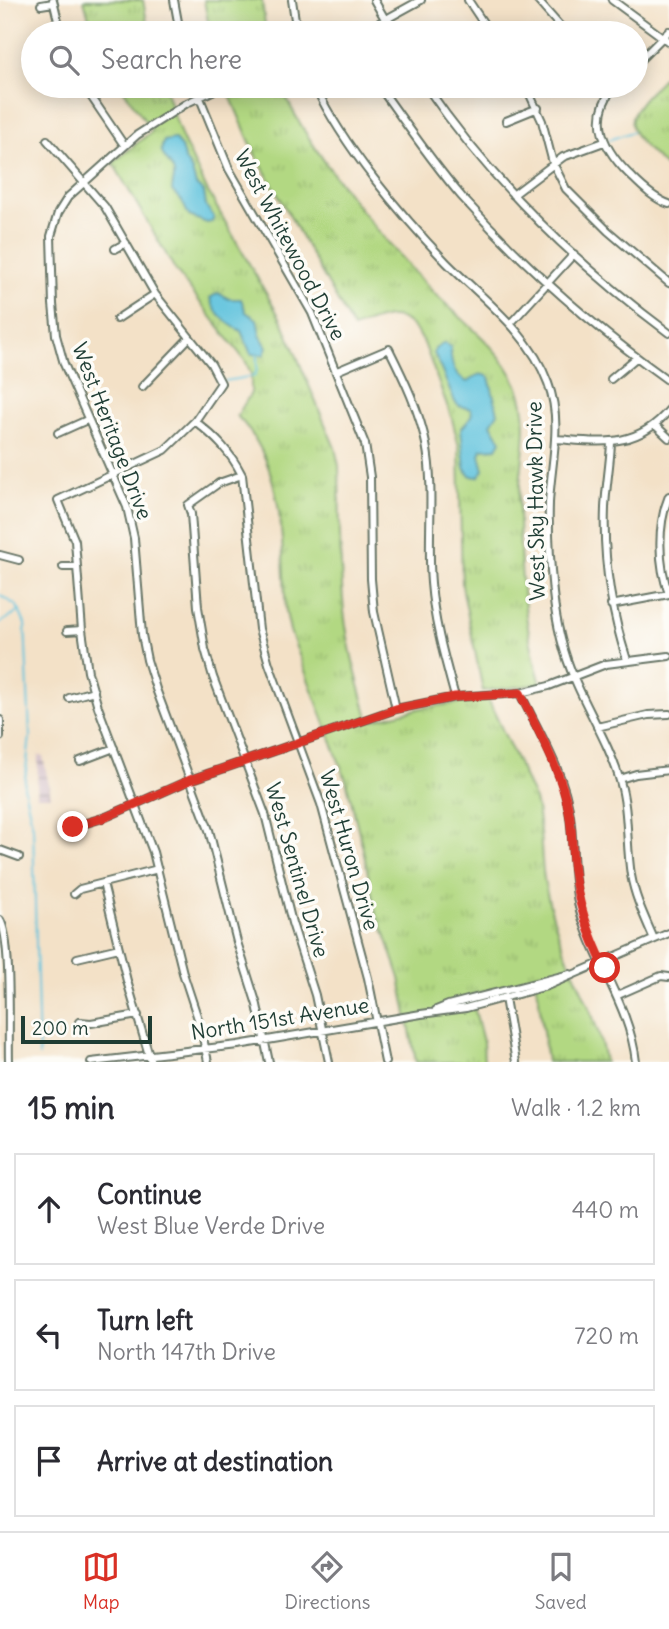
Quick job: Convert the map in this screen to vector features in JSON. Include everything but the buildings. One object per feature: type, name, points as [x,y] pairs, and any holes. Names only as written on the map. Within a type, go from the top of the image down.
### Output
[{"type":"street","points":[[174,0],[178,21]]},
{"type":"street","points":[[292,0],[295,21]]},
{"type":"street","points":[[374,0],[385,20],[421,0]]},
{"type":"street","points":[[468,0],[483,21]]},
{"type":"street","points":[[537,0],[555,21]]},
{"type":"street","points":[[612,0],[640,21]]},
{"type":"street","points":[[41,5],[53,1],[58,21]]},
{"type":"street","points":[[648,27],[669,42]]},
{"type":"street","points":[[648,52],[669,31]]},
{"type":"street","points":[[93,98],[124,145]]},
{"type":"street","name":"West Heritage Drive","points":[[196,98],[154,122],[124,145],[82,182],[61,206],[53,227],[51,244],[56,335],[64,364],[87,420],[127,507],[134,538],[142,635],[148,660],[156,689],[217,855],[237,942],[266,1041],[269,1062]]},
{"type":"street","name":"West Whitewood Drive","points":[[198,98],[229,169],[312,313],[365,444],[368,460],[374,612],[396,709]]},
{"type":"street","name":"West Sky Hawk Drive","points":[[321,98],[363,162],[400,208],[444,259],[510,324],[533,351],[547,378],[554,405],[556,439],[549,505],[553,596],[559,631],[573,676],[620,779],[636,898],[654,940]]},
{"type":"street","points":[[387,98],[461,195],[494,231],[636,358],[669,382]]},
{"type":"street","points":[[435,98],[472,149],[513,195],[608,285],[669,333]]},
{"type":"street","points":[[533,98],[538,108],[553,163],[566,189],[579,204],[669,283]]},
{"type":"street","points":[[608,98],[601,125],[604,142],[624,170],[654,197],[669,204]]},
{"type":"street","points":[[506,121],[538,108]]},
{"type":"street","points":[[47,140],[105,207],[155,294],[211,364],[221,383],[195,421],[165,450],[58,500],[75,541],[82,630],[94,691],[158,869],[208,1062]]},
{"type":"street","points":[[513,195],[553,163],[574,151],[604,142]]},
{"type":"street","points":[[114,249],[126,243]]},
{"type":"street","points":[[510,324],[575,254]]},
{"type":"street","points":[[117,319],[155,294]]},
{"type":"street","points":[[142,387],[189,338]]},
{"type":"street","points":[[337,371],[389,349],[411,399],[426,443],[430,476],[431,582],[435,616],[455,697]]},
{"type":"street","points":[[611,379],[636,358]]},
{"type":"street","points":[[556,439],[611,443],[629,439],[655,425],[669,410]]},
{"type":"street","points":[[58,433],[87,420]]},
{"type":"street","name":"West Huron Drive","points":[[195,421],[219,440],[233,456],[242,475],[259,629],[269,664],[321,804],[378,1021],[385,1062]]},
{"type":"street","points":[[655,425],[669,438]]},
{"type":"street","points":[[611,443],[605,510],[606,564],[611,605],[626,660]]},
{"type":"street","name":"West Sentinel Drive","points":[[242,475],[219,484],[188,505],[191,514],[198,607],[213,677],[265,814],[292,923],[315,995],[329,1062]]},
{"type":"street","points":[[611,605],[669,594],[665,582],[661,528],[669,496]]},
{"type":"street","points":[[0,555],[19,561]]},
{"type":"street","points":[[63,568],[77,567]]},
{"type":"street","points":[[68,631],[82,630]]},
{"type":"street","points":[[73,827],[106,817],[190,780],[396,709],[455,697],[520,693],[549,686],[606,664],[669,656]]},
{"type":"street","points":[[68,698],[94,691]]},
{"type":"street","points":[[520,693],[565,792],[570,815],[573,870],[580,907],[627,1019],[636,1062]]},
{"type":"street","points":[[597,727],[669,713]]},
{"type":"street","points":[[0,720],[0,737]]},
{"type":"street","points":[[80,761],[114,748]]},
{"type":"street","points":[[620,779],[669,770]]},
{"type":"street","points":[[0,850],[19,857]]},
{"type":"street","points":[[75,894],[80,889],[158,869]]},
{"type":"street","points":[[103,883],[151,1059]]},
{"type":"street","points":[[0,920],[6,937],[7,951],[9,1062]]},
{"type":"street","name":"North 151st Avenue","points":[[91,1062],[151,1059],[432,1012],[446,1012],[505,999],[547,986],[669,933]]},
{"type":"street","points":[[77,958],[119,948]]},
{"type":"street","name":"North 151st Avenue","points":[[432,1012],[448,1005],[572,974]]},
{"type":"street","points":[[618,995],[661,976],[669,977]]},
{"type":"street","points":[[503,991],[516,1062]]},
{"type":"street","points":[[79,1021],[91,1023],[138,1015]]},
{"type":"street","points":[[0,1029],[8,1029]]},
{"type":"shaded area","points":[[38,755],[43,756],[51,796],[37,796]]},
{"type":"green space","points":[[84,0],[143,0],[147,21],[90,21]]},
{"type":"green space","points":[[204,0],[262,0],[265,21],[208,21]]},
{"type":"green space","points":[[669,72],[669,170],[640,142],[633,131],[634,112],[644,98],[648,98],[648,94]]},
{"type":"green space","points":[[129,98],[168,98],[182,138],[207,190],[283,323],[335,448],[339,466],[340,557],[344,611],[351,653],[369,721],[422,708],[488,699],[535,800],[544,879],[551,909],[596,1027],[605,1062],[547,1062],[538,992],[533,979],[471,995],[483,1042],[484,1062],[416,1062],[400,978],[376,914],[346,780],[290,631],[286,612],[281,534],[273,483],[265,458],[253,436],[237,416],[251,393],[251,374],[246,362],[176,271],[113,163],[152,131]]},
{"type":"green space","points":[[231,98],[287,98],[328,167],[369,220],[432,291],[479,334],[510,371],[522,399],[524,413],[519,500],[521,570],[530,639],[541,684],[483,691],[462,586],[459,447],[452,419],[424,343],[409,323],[393,317],[353,328],[255,154]]},
{"type":"water","points":[[174,139],[181,147],[196,185],[204,192],[206,206],[214,217],[212,222],[207,223],[189,216],[182,201],[172,191],[174,173],[163,154],[162,146],[164,141]]},
{"type":"water","points":[[218,293],[229,299],[241,299],[246,312],[257,319],[260,335],[267,347],[264,355],[251,354],[241,331],[218,314],[210,298]]},
{"type":"water","points":[[444,343],[451,347],[453,367],[462,379],[467,382],[480,375],[489,377],[498,413],[491,424],[501,441],[497,448],[482,449],[480,455],[484,470],[478,477],[470,475],[465,468],[461,429],[470,417],[471,409],[455,402],[434,353],[435,349]]},
{"type":"waterway","points":[[608,140],[632,132]]},
{"type":"waterway","points":[[225,381],[254,376],[257,370],[257,355]]},
{"type":"waterway","points":[[0,595],[17,606],[25,624],[30,736],[24,788],[33,827],[39,1056]]},
{"type":"waterway","points":[[0,623],[20,611]]},
{"type":"route","points":[[73,827],[106,817],[190,780],[368,717],[455,697],[520,693],[565,792],[570,815],[573,870],[580,907],[605,968]]}]
